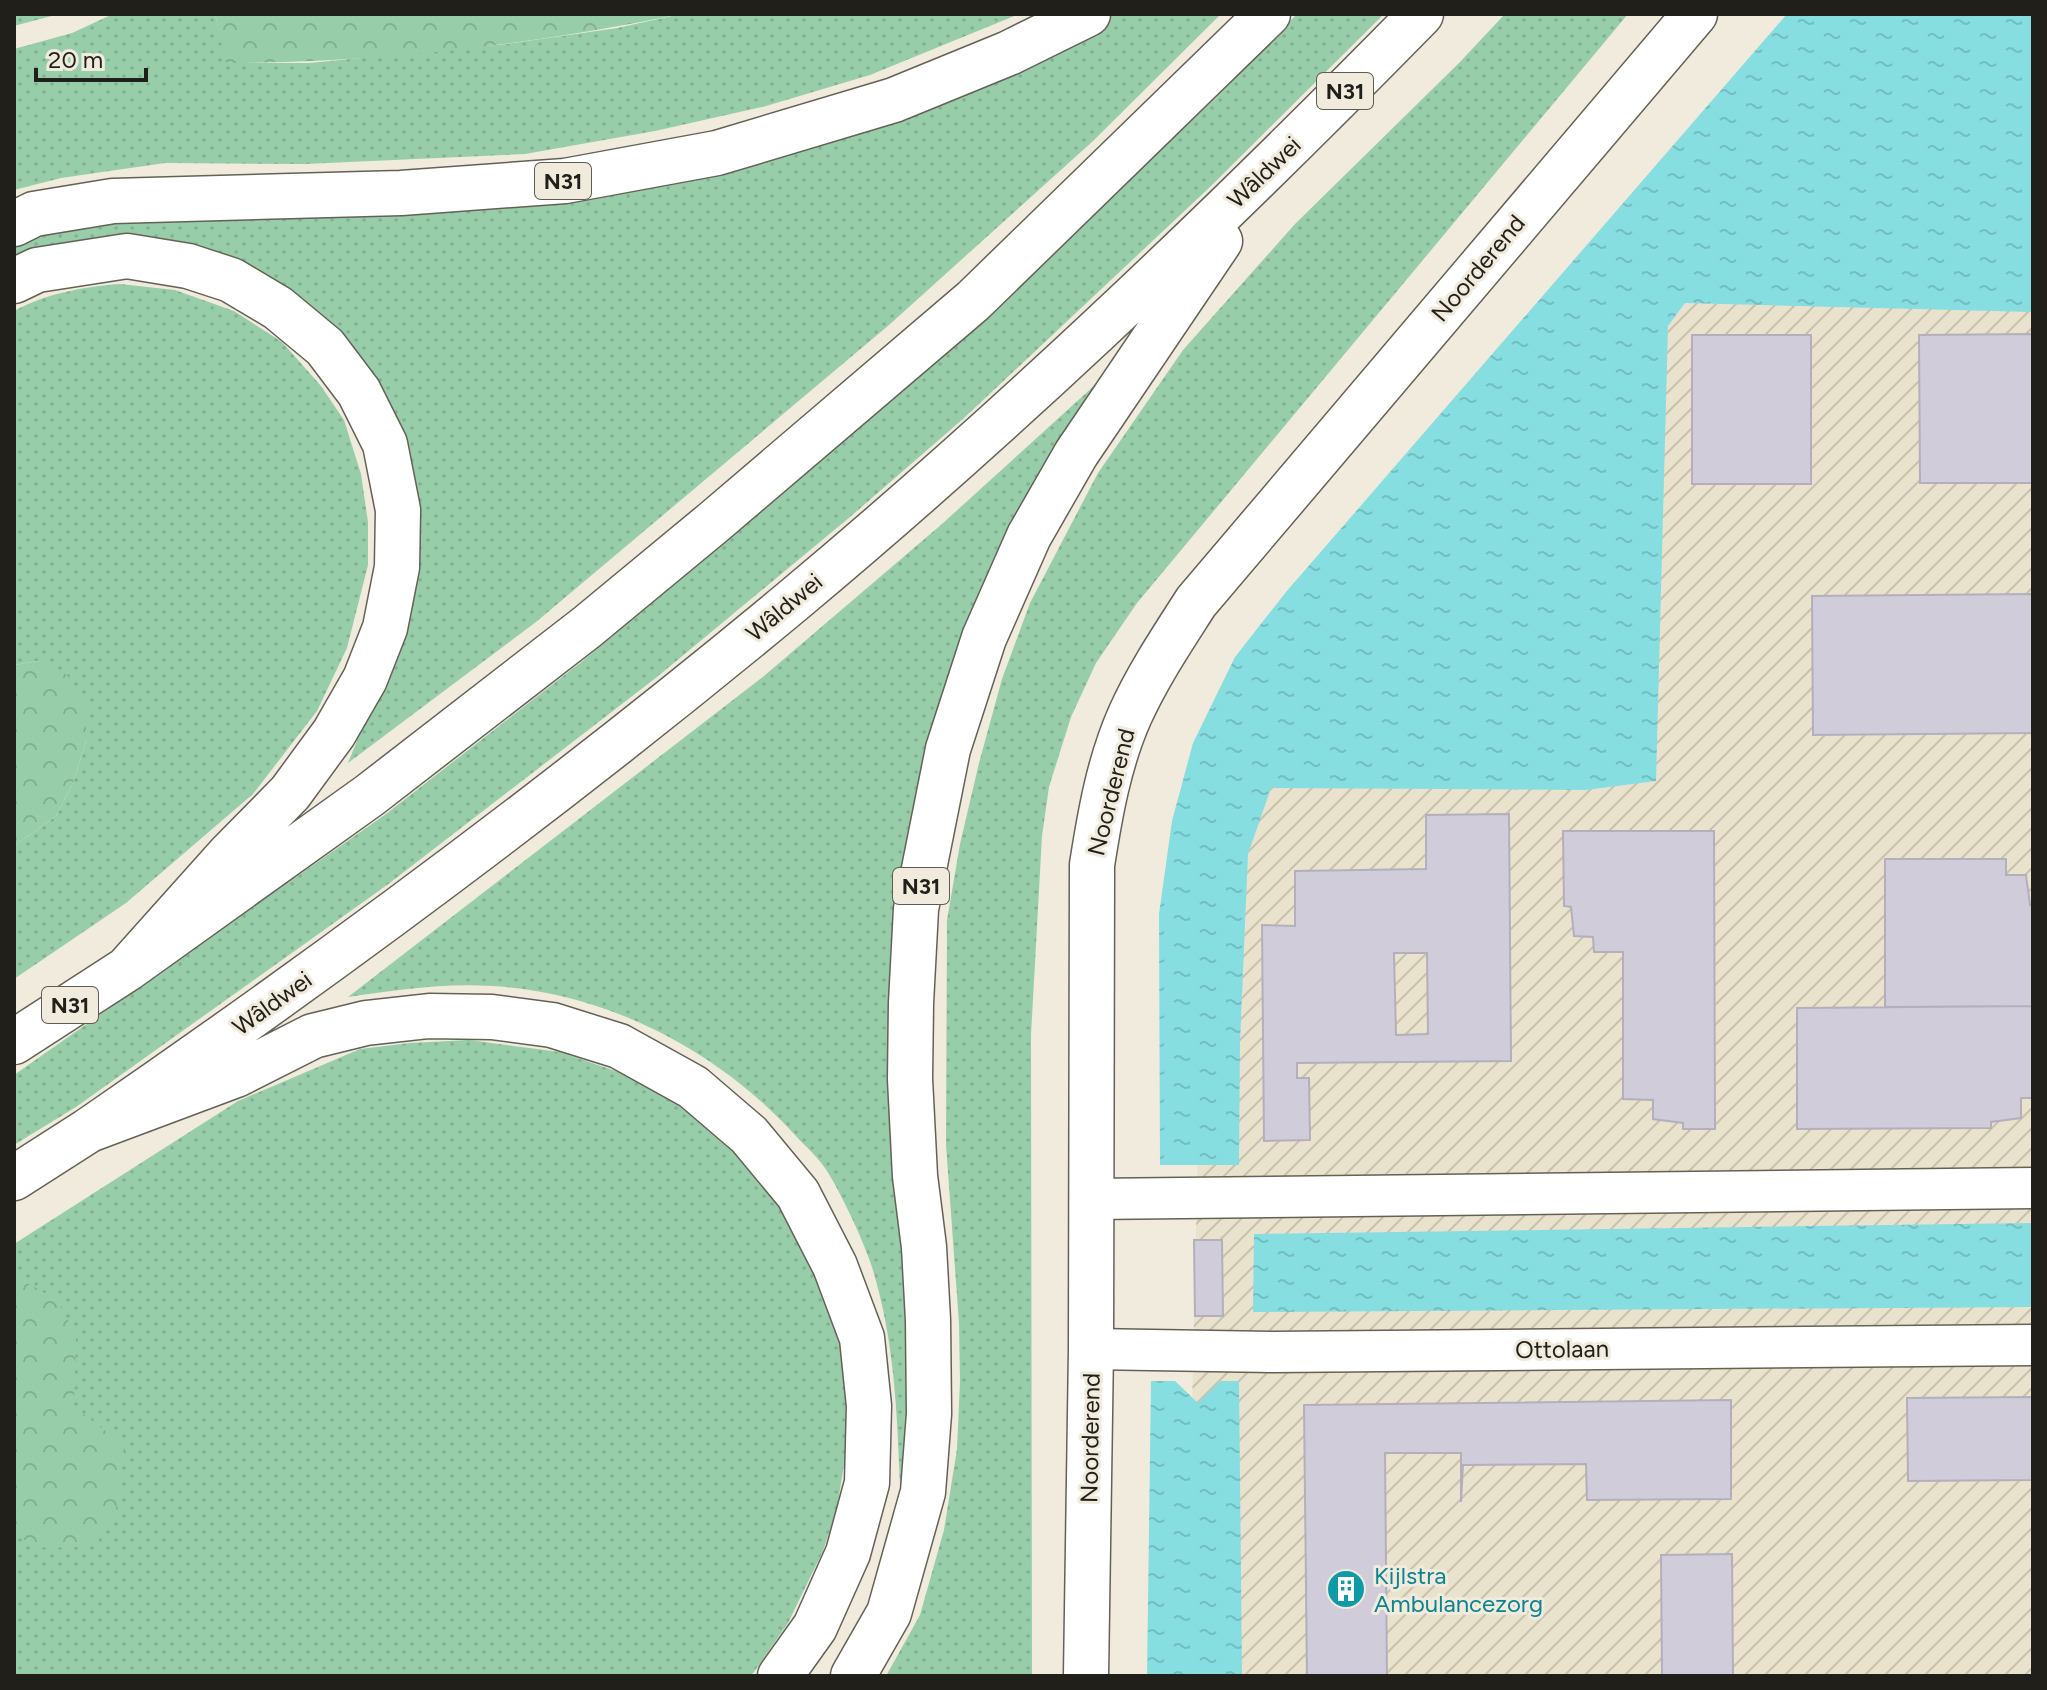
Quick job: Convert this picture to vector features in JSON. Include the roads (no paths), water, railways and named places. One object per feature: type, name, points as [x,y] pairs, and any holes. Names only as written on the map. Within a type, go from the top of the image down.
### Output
[{"type":"main road","name":"N31","points":[[14,224],[34,214],[113,201],[401,193],[550,182],[717,153],[894,100],[1009,53],[1088,14]]},
{"type":"main road","name":"N31","points":[[14,1042],[127,969],[370,795],[587,627],[973,301],[1268,14]]},
{"type":"main road","name":"Wâldwei","points":[[89,1130],[267,1008],[641,725],[798,596],[993,427],[1269,169],[1421,14]]},
{"type":"main road","name":"Noorderend","points":[[1086,1676],[1091,1349],[1092,865],[1099,817],[1130,715],[1160,658],[1196,602],[1695,14]]},
{"type":"main road","name":"N31","points":[[853,1676],[889,1613],[923,1492],[929,1414],[928,1320],[910,1079],[911,1003],[916,909],[948,749],[984,638],[1029,536],[1128,373],[1269,169]]},
{"type":"main road","name":"N31","points":[[14,281],[37,270],[127,256],[188,266],[231,280],[278,308],[325,347],[359,392],[385,444],[398,510],[397,567],[385,628],[365,679],[334,733],[290,793],[229,855],[127,969]]},
{"type":"main road","name":"N31","points":[[14,1178],[89,1130],[236,1075],[313,1036],[366,1023],[429,1016],[492,1017],[552,1025],[619,1046],[693,1087],[749,1135],[798,1194],[835,1266],[862,1338],[869,1406],[867,1483],[848,1553],[815,1627],[780,1676]]},
{"type":"street","points":[[1092,1199],[2033,1188]]},
{"type":"street","name":"Ottolaan","points":[[1091,1349],[1273,1352],[2033,1345]]},
{"type":"water","points":[[1787,14],[2033,14],[2033,312],[1685,303],[1668,326],[1656,781],[1586,790],[1271,788],[1248,854],[1240,1042],[1239,1165],[1160,1165],[1159,914],[1172,821],[1193,743],[1235,657],[1286,592]]},
{"type":"water","points":[[2033,1223],[2033,1307],[1253,1312],[1254,1234]]},
{"type":"water","points":[[1151,1381],[1175,1381],[1198,1403],[1220,1381],[1239,1381],[1242,1676],[1147,1676]]},
{"type":"place","name":"Kijlstra Ambulancezorg","points":[[1346,1589]]}]
